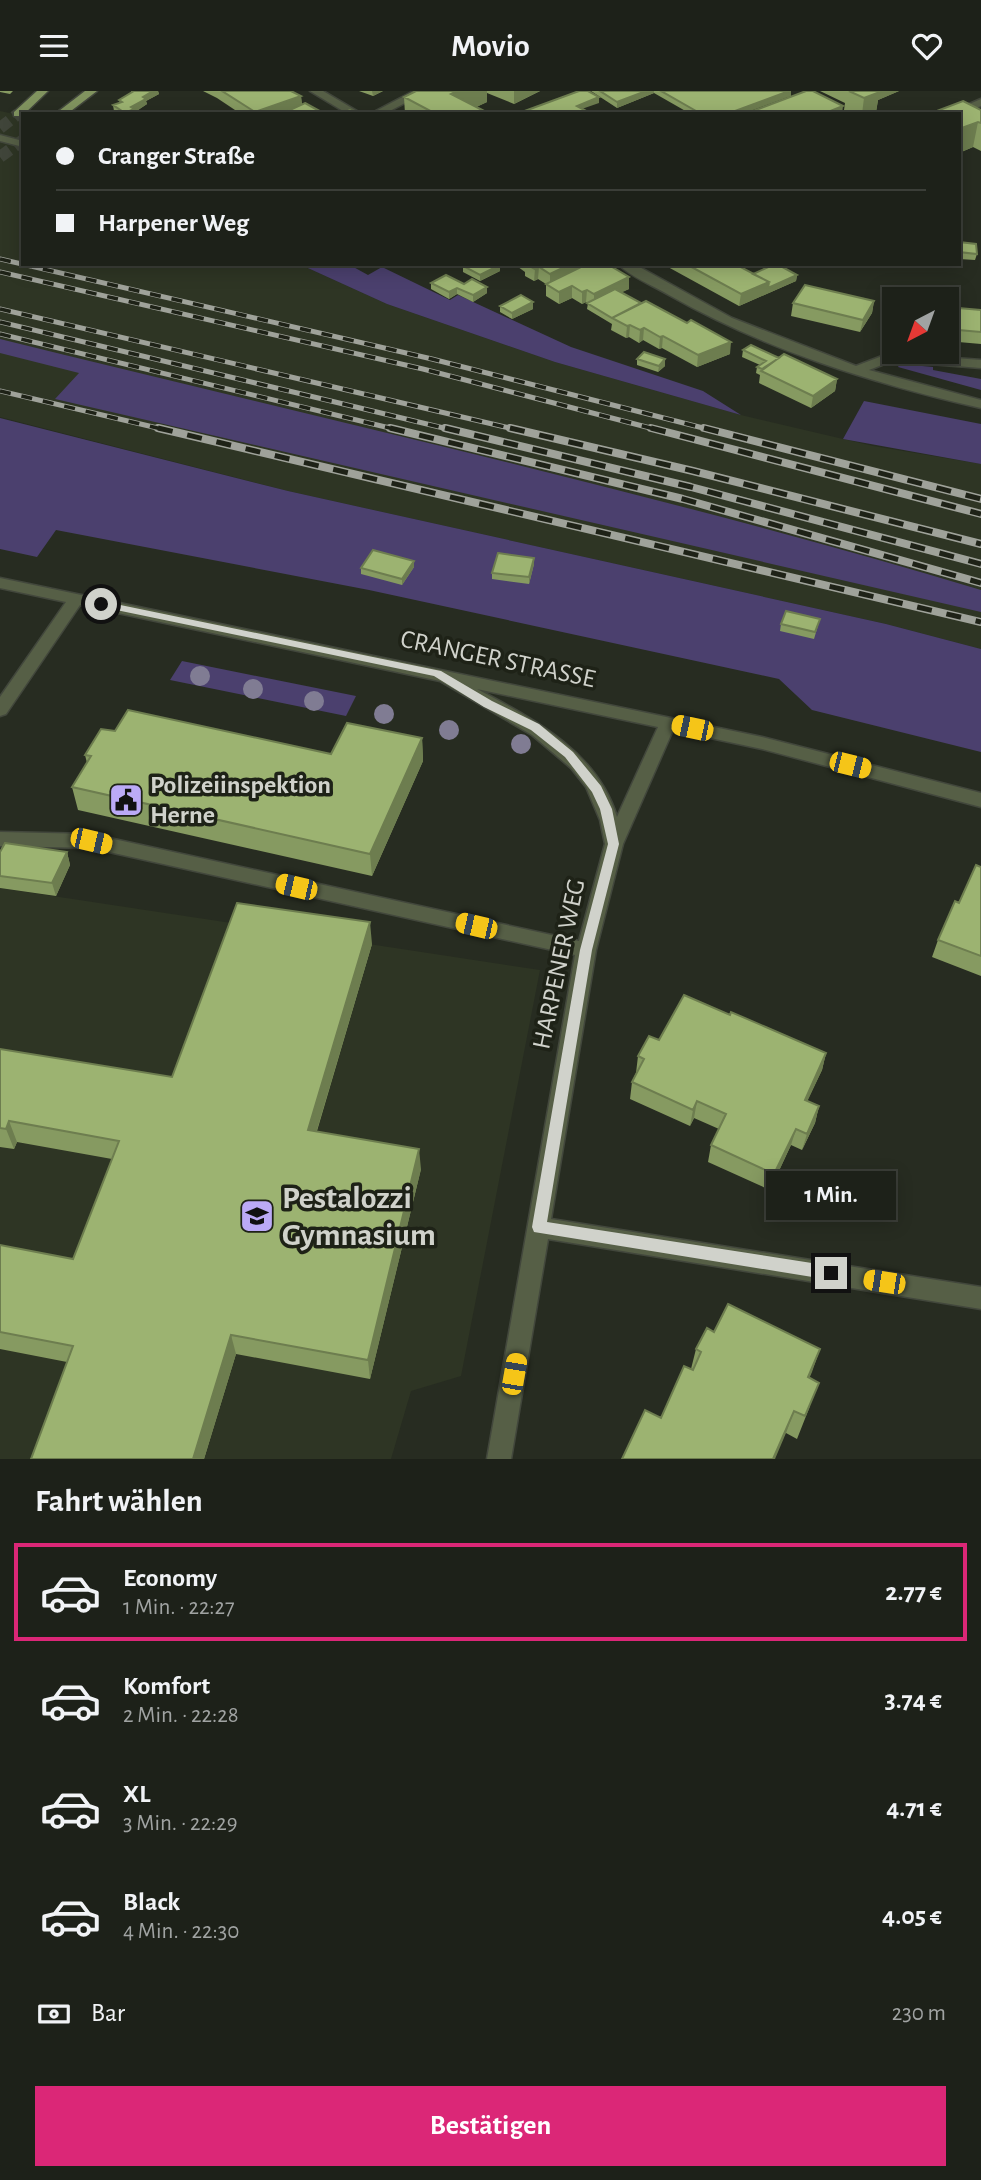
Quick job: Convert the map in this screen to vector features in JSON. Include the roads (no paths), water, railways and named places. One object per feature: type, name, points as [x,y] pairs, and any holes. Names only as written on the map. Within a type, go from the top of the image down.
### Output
[{"type":"main road","points":[[18,114],[43,91]]},
{"type":"main road","points":[[63,112],[92,91]]},
{"type":"street","points":[[315,91],[353,112]]},
{"type":"street","points":[[379,112],[423,91]]},
{"type":"street","points":[[956,112],[981,102]]},
{"type":"street","points":[[967,108],[981,114]]},
{"type":"street","points":[[0,138],[21,143]]},
{"type":"street","points":[[628,266],[727,321],[858,370],[981,404]]},
{"type":"street","points":[[858,370],[890,358],[981,364]]},
{"type":"street","name":"CRANGER STRASSE","points":[[0,583],[668,723],[799,752],[981,800]]},
{"type":"street","points":[[0,710],[76,599]]},
{"type":"street","points":[[437,673],[488,704],[535,727],[569,755],[597,789],[606,809],[614,844]]},
{"type":"street","name":"HARPENER WEG","points":[[499,1459],[586,950],[614,844],[668,723]]},
{"type":"street","points":[[0,839],[91,841],[586,950]]},
{"type":"street","points":[[539,1227],[981,1298]]},
{"type":"tunnel","points":[[0,128],[18,114]]},
{"type":"tunnel","points":[[0,157],[21,141]]},
{"type":"railway","points":[[0,259],[21,264]]},
{"type":"railway","points":[[30,266],[432,359],[711,430]]},
{"type":"railway","points":[[0,272],[423,369],[658,430]]},
{"type":"railway","points":[[0,309],[518,430]]},
{"type":"railway","points":[[0,322],[452,430]]},
{"type":"railway","points":[[0,334],[398,430]]},
{"type":"railway","points":[[0,391],[166,430]]},
{"type":"railway","points":[[158,428],[981,622]]},
{"type":"railway","points":[[390,428],[683,499],[981,583]]},
{"type":"railway","points":[[445,428],[691,487],[981,564]]},
{"type":"railway","points":[[510,428],[981,544]]},
{"type":"railway","points":[[651,428],[981,514]]},
{"type":"railway","points":[[704,428],[981,499]]},
{"type":"place","name":"Polizeiinspektion Herne","points":[[126,800]]},
{"type":"place","name":"Pestalozzi Gymnasium","points":[[257,1216]]}]
